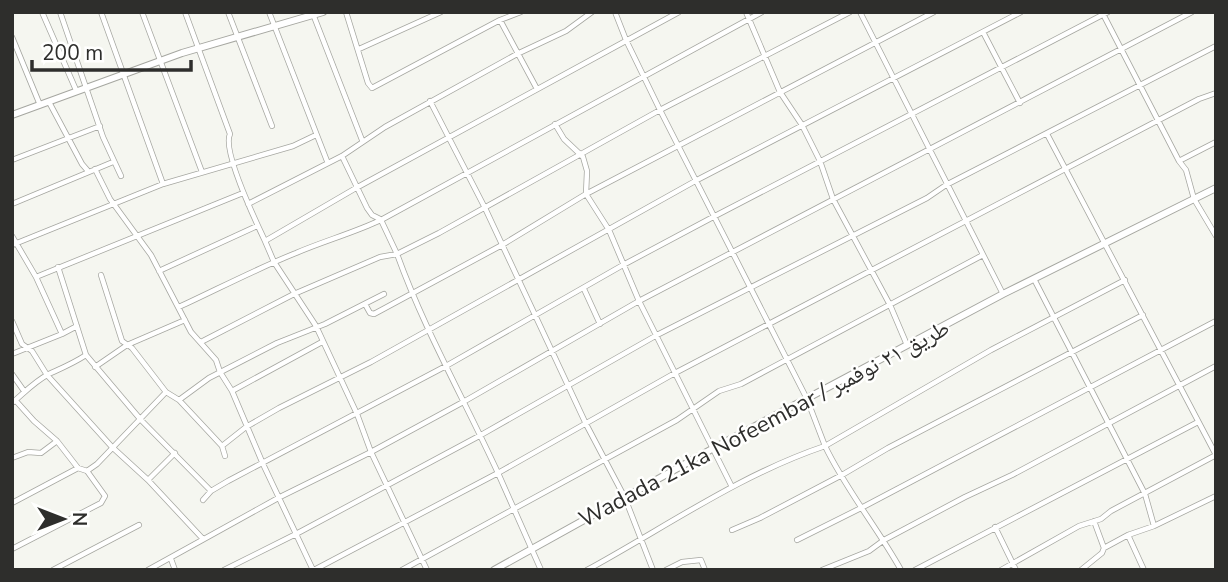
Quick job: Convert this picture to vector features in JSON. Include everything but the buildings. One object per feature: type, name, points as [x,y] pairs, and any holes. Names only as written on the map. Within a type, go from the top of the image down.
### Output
[{"type":"street","points":[[42,12],[76,90]]},
{"type":"street","points":[[60,12],[85,87],[113,162],[121,176]]},
{"type":"street","points":[[102,12],[163,184]]},
{"type":"street","points":[[142,12],[202,172]]},
{"type":"street","points":[[185,12],[230,134],[227,140],[243,194],[274,262],[316,326],[357,414],[371,452],[427,570]]},
{"type":"street","points":[[228,12],[272,126]]},
{"type":"street","points":[[269,12],[327,162]]},
{"type":"street","points":[[12,115],[199,48],[323,12]]},
{"type":"street","points":[[346,12],[368,83],[372,88],[520,12]]},
{"type":"street","points":[[359,49],[442,12]]},
{"type":"street","points":[[248,204],[342,156],[362,140],[430,101],[517,54],[566,32],[592,12]]},
{"type":"street","points":[[615,12],[660,110],[807,399],[825,446],[901,570]]},
{"type":"street","points":[[265,242],[356,188],[679,12]]},
{"type":"street","points":[[746,12],[780,92],[802,125],[820,161],[833,199],[890,305],[907,345]]},
{"type":"street","points":[[179,307],[274,262],[381,220],[761,12]]},
{"type":"street","points":[[201,342],[294,294],[380,257],[397,254],[581,156],[660,110],[850,12]]},
{"type":"street","points":[[860,12],[981,256],[1003,294]]},
{"type":"street","points":[[365,304],[370,313],[374,314],[502,245],[586,194],[933,12]]},
{"type":"street","points":[[222,446],[246,427],[279,408],[427,330],[697,180],[1021,12]]},
{"type":"street","points":[[148,570],[280,497],[465,401],[639,301],[1192,12]]},
{"type":"street","points":[[203,500],[211,491],[446,366],[623,265],[1104,13],[1121,51],[1186,170],[1195,199],[1216,236]]},
{"type":"street","points":[[313,14],[362,140]]},
{"type":"street","points":[[500,20],[537,89]]},
{"type":"street","points":[[983,32],[1020,103]]},
{"type":"street","points":[[12,37],[40,105]]},
{"type":"street","points":[[224,570],[481,435],[657,335],[927,198],[946,185],[1216,46]]},
{"type":"street","points":[[94,169],[114,203],[139,236],[191,331],[216,360],[313,570],[405,523],[675,373],[1216,93]]},
{"type":"street","points":[[430,101],[485,208],[586,424],[625,498],[653,570]]},
{"type":"street","points":[[49,102],[88,171]]},
{"type":"street","points":[[555,124],[564,139],[581,156],[586,171],[586,194],[609,230],[639,301],[732,487]]},
{"type":"street","points":[[12,160],[100,126]]},
{"type":"street","points":[[1000,570],[1216,455],[1047,134]]},
{"type":"street","points":[[15,245],[163,184],[293,146],[316,135]]},
{"type":"street","points":[[1179,161],[1216,142]]},
{"type":"street","points":[[342,156],[372,215],[381,220],[427,330],[465,401],[530,551],[541,570]]},
{"type":"street","points":[[12,204],[113,162]]},
{"type":"street","name":"Wadada 21ka Nofeembar / طريق ٢١ نوفمبر","points":[[494,570],[712,449],[1003,294],[1216,188]]},
{"type":"street","points":[[36,277],[243,194]]},
{"type":"street","points":[[159,271],[257,226]]},
{"type":"street","points":[[12,236],[36,277],[62,334]]},
{"type":"street","points":[[402,570],[677,420],[719,391],[741,384],[834,332],[981,256]]},
{"type":"street","points":[[58,267],[86,355],[141,420],[211,491]]},
{"type":"street","points":[[102,275],[122,341],[132,348],[166,392],[179,400],[222,446],[225,456]]},
{"type":"street","points":[[1034,279],[1145,494],[1154,526]]},
{"type":"street","points":[[587,570],[665,523],[794,456],[825,446],[991,350],[1125,280]]},
{"type":"street","points":[[584,289],[600,324]]},
{"type":"street","points":[[179,400],[188,391],[220,372],[384,294]]},
{"type":"street","points":[[732,530],[842,475],[887,448],[1143,315]]},
{"type":"street","points":[[95,367],[127,345],[185,320]]},
{"type":"street","points":[[12,321],[22,344],[37,358],[47,375],[112,447],[148,480],[203,539]]},
{"type":"street","points":[[797,540],[863,508],[1216,321]]},
{"type":"street","points":[[12,354],[77,326]]},
{"type":"street","points":[[232,391],[322,342]]},
{"type":"street","points":[[12,549],[102,503],[105,499],[104,493],[87,471],[78,468],[57,442],[14,402],[24,391],[47,375],[86,355]]},
{"type":"street","points":[[822,570],[869,551],[884,540],[1216,366]]},
{"type":"street","points":[[12,374],[24,391]]},
{"type":"street","points":[[87,471],[141,420],[166,392]]},
{"type":"street","points":[[915,570],[1198,422]]},
{"type":"street","points":[[12,458],[28,452],[41,453],[57,442]]},
{"type":"street","points":[[148,480],[175,453]]},
{"type":"street","points":[[12,503],[78,468]]},
{"type":"street","points":[[1081,570],[1102,553],[1104,548],[1216,496]]},
{"type":"street","points":[[1094,521],[1104,548]]},
{"type":"street","points":[[53,570],[139,525]]},
{"type":"street","points":[[995,526],[1016,570]]},
{"type":"street","points":[[1128,535],[1144,570]]},
{"type":"street","points":[[171,559],[175,570]]},
{"type":"street","points":[[666,570],[692,560],[701,560],[705,570]]}]
